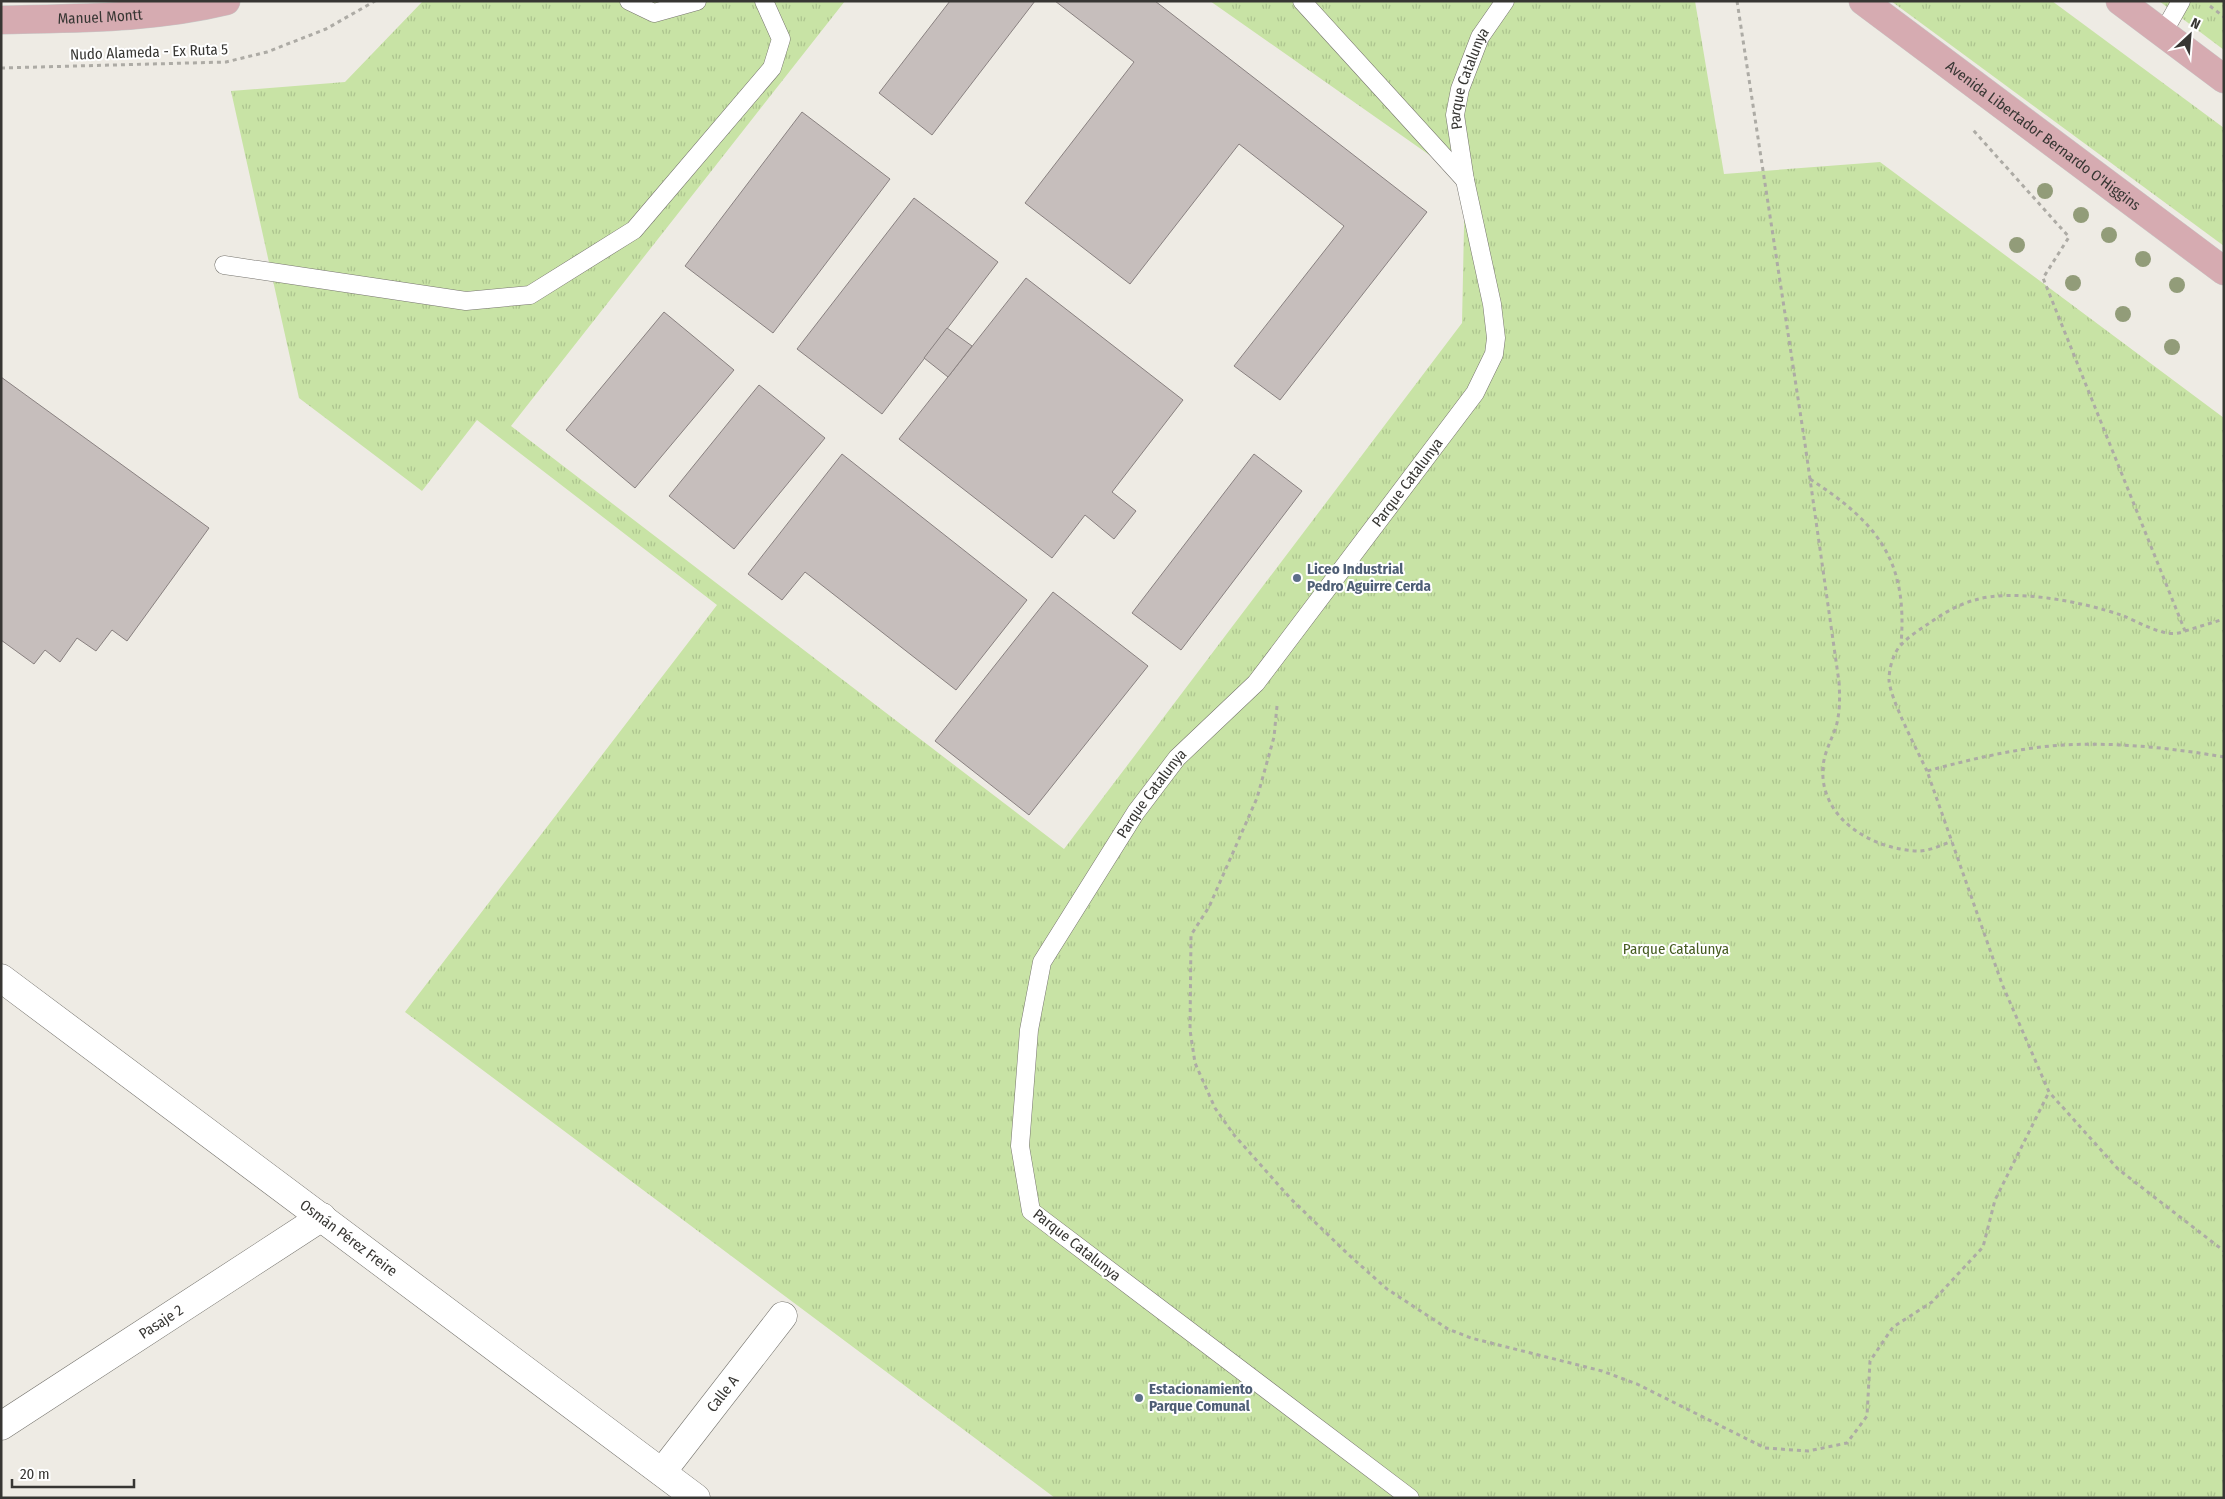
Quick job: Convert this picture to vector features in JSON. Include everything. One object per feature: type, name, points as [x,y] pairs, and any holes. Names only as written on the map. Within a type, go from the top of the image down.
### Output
[{"type":"main road","name":"Manuel Montt","points":[[1,20],[152,15],[190,10],[226,1]]},
{"type":"main road","name":"Avenida Libertador Bernardo O'Higgins","points":[[1863,1],[2224,270]]},
{"type":"main road","points":[[2120,1],[2224,79]]},
{"type":"street","name":"Osmán Pérez Freire","points":[[1,978],[696,1498]]},
{"type":"street","name":"Pasaje 2","points":[[1,1426],[322,1217]]},
{"type":"street","name":"Calle A","points":[[662,1472],[783,1316]]},
{"type":"lane","points":[[629,1],[654,13],[697,1]]},
{"type":"lane","points":[[224,265],[466,301],[530,296],[634,230],[772,68],[781,39],[764,1]]},
{"type":"lane","points":[[1302,1],[1465,180]]},
{"type":"lane","name":"Parque Catalunya","points":[[1410,1498],[1031,1211],[1020,1146],[1029,1030],[1042,962],[1136,812],[1171,766],[1256,683],[1474,393],[1494,354],[1496,338],[1492,304],[1465,180],[1455,115],[1460,90],[1480,37],[1505,1]]},
{"type":"lane","points":[[2163,33],[2181,1]]},
{"type":"path","name":"Nudo Alameda - Ex Ruta 5","points":[[1,68],[226,62],[267,52],[326,29],[375,1]]},
{"type":"path","points":[[1737,1],[1810,479],[1841,704],[1823,767],[1824,785],[1830,803],[1839,816],[1852,829],[1869,839],[1886,845],[1921,851],[1952,841]]},
{"type":"path","points":[[2204,1],[2224,17]]},
{"type":"path","points":[[1970,127],[2069,237],[2044,278],[2185,631]]},
{"type":"path","points":[[1810,479],[1857,515],[1887,551],[1894,566],[1902,600],[1901,644],[1891,666],[1889,682],[1900,712],[1928,771],[2002,984],[2049,1092],[2118,1169],[2224,1251]]},
{"type":"path","points":[[1901,644],[1940,616],[1960,606],[1975,600],[2010,595],[2088,605],[2122,615],[2166,632],[2177,634],[2224,619]]},
{"type":"path","points":[[1256,683],[1278,702],[1274,736],[1257,798],[1209,907],[1191,935],[1190,1030],[1195,1063],[1215,1108],[1239,1141],[1291,1199],[1324,1233],[1387,1289],[1448,1328],[1471,1338],[1602,1371],[1637,1384],[1766,1448],[1808,1451],[1847,1443],[1867,1416],[1870,1361],[1893,1327],[1932,1302],[1984,1248],[1995,1200],[2049,1092]]},
{"type":"path","points":[[1928,771],[1980,757],[2064,745],[2129,746],[2224,757]]},
{"type":"green space","name":"Parque Catalunya","points":[[423,1],[845,1],[511,426],[1064,849],[1462,323],[1465,180],[1210,1],[1695,1],[1724,174],[1880,162],[2224,418],[2224,1498],[1055,1498],[405,1012],[717,605],[477,420],[422,491],[299,398],[231,91],[345,82]]},
{"type":"green space","points":[[1891,1],[2052,1],[2224,128],[2224,246]]},
{"type":"green space","points":[[2159,1],[2224,1],[2224,50]]},
{"type":"building","points":[[950,1],[1035,1],[932,135],[879,93]]},
{"type":"building","points":[[1055,1],[1155,1],[1427,212],[1280,400],[1234,366],[1344,226],[1239,144],[1130,284],[1025,203],[1134,62]]},
{"type":"building","points":[[802,112],[890,179],[773,333],[685,266]]},
{"type":"building","points":[[914,198],[998,262],[882,414],[797,349]]},
{"type":"building","points":[[1026,278],[1183,400],[1112,492],[1136,511],[1114,539],[1085,515],[1052,558],[899,439]]},
{"type":"building","points":[[664,312],[734,370],[635,488],[566,430]]},
{"type":"building","points":[[947,328],[972,346],[948,377],[924,358]]},
{"type":"building","points":[[1,377],[209,528],[127,641],[112,630],[96,651],[77,638],[60,662],[45,650],[34,664],[1,640]]},
{"type":"building","points":[[759,385],[825,438],[734,549],[669,496]]},
{"type":"building","points":[[842,454],[1027,600],[956,690],[805,572],[782,600],[748,574]]},
{"type":"building","points":[[1254,454],[1302,491],[1181,650],[1132,613]]},
{"type":"building","points":[[1053,592],[1148,666],[1029,815],[935,741]]},
{"type":"place","name":"Liceo Industrial Pedro Aguirre Cerda","points":[[1297,578]]},
{"type":"place","name":"Estacionamiento Parque Comunal","points":[[1139,1398]]}]
